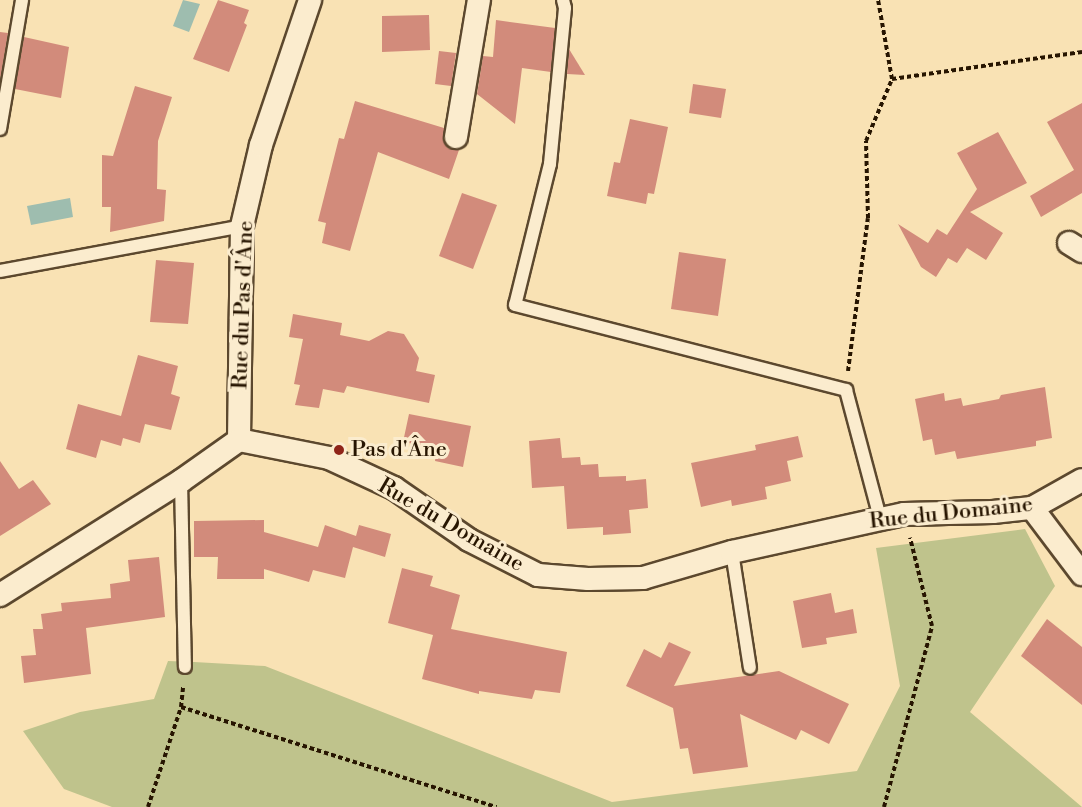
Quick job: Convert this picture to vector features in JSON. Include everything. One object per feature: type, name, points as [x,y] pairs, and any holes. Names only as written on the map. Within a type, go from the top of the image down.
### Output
[{"type":"street","name":"Rue du Pas d'Âne","points":[[239,440],[242,226],[261,146],[310,0]]},
{"type":"street","points":[[456,138],[479,0]]},
{"type":"street","points":[[0,595],[181,481],[239,440]]},
{"type":"street","name":"Rue du Domaine","points":[[239,440],[329,458],[394,488],[469,540],[538,575],[588,579],[643,578],[732,552],[904,514],[993,512],[1032,508],[1082,480]]},
{"type":"street","points":[[1032,508],[1082,574]]},
{"type":"lane","points":[[0,129],[22,0]]},
{"type":"lane","points":[[563,0],[565,8],[550,164],[515,305],[846,390],[880,518]]},
{"type":"lane","points":[[0,272],[242,226]]},
{"type":"lane","points":[[181,481],[185,667]]},
{"type":"lane","points":[[732,552],[750,668]]},
{"type":"path","points":[[846,390],[868,218],[866,141],[892,79],[878,0]]},
{"type":"path","points":[[892,79],[1082,52]]},
{"type":"path","points":[[884,807],[932,626],[904,514]]},
{"type":"path","points":[[148,807],[181,707],[185,667]]},
{"type":"path","points":[[181,707],[497,807]]},
{"type":"green space","points":[[1025,529],[1055,586],[970,712],[1082,807],[112,807],[64,789],[23,731],[80,712],[154,699],[168,661],[194,662],[265,666],[612,802],[857,771],[900,686],[876,548]]},
{"type":"shaded area","points":[[183,0],[200,4],[189,32],[173,26]]},
{"type":"shaded area","points":[[70,198],[73,217],[31,225],[27,206]]},
{"type":"building","points":[[218,0],[249,10],[244,23],[247,25],[229,72],[193,59]]},
{"type":"building","points":[[429,15],[430,50],[382,52],[382,16]]},
{"type":"building","points":[[496,20],[555,28],[551,72],[522,68],[515,124],[477,94],[483,56],[493,57]]},
{"type":"building","points":[[0,32],[8,33],[0,80]]},
{"type":"building","points":[[24,37],[69,47],[61,98],[15,89]]},
{"type":"building","points":[[569,49],[585,75],[567,74]]},
{"type":"building","points":[[439,51],[456,53],[451,86],[435,84]]},
{"type":"building","points":[[693,84],[726,89],[721,118],[689,113]]},
{"type":"building","points":[[135,86],[172,97],[158,141],[157,189],[166,190],[164,221],[110,232],[111,207],[102,207],[102,155],[113,156]]},
{"type":"building","points":[[355,101],[444,128],[444,142],[448,148],[459,150],[449,179],[378,152],[350,251],[322,243],[326,223],[318,221],[339,138],[344,139]]},
{"type":"building","points":[[1082,103],[1082,193],[1041,217],[1030,196],[1074,170],[1047,122]]},
{"type":"building","points":[[630,119],[668,127],[654,194],[648,193],[646,204],[607,196],[614,162],[620,163]]},
{"type":"building","points":[[998,132],[1027,183],[970,212],[1003,233],[986,260],[967,248],[957,263],[948,258],[936,277],[921,267],[898,224],[928,243],[937,229],[947,235],[977,189],[957,153]]},
{"type":"building","points":[[462,193],[497,205],[473,269],[439,256]]},
{"type":"building","points":[[679,252],[726,259],[718,316],[671,309]]},
{"type":"building","points":[[156,260],[194,263],[188,324],[150,322]]},
{"type":"building","points":[[293,314],[342,323],[340,335],[369,341],[388,331],[404,334],[419,358],[416,371],[435,375],[429,403],[347,386],[344,393],[323,389],[319,408],[295,405],[300,385],[294,384],[303,339],[289,337]]},
{"type":"building","points":[[138,355],[178,366],[171,394],[180,397],[171,430],[145,424],[140,443],[123,438],[121,446],[101,440],[96,458],[66,449],[78,404],[121,416]]},
{"type":"building","points":[[1045,387],[1052,438],[1036,441],[1036,446],[957,459],[955,451],[935,455],[932,439],[923,441],[915,399],[944,393],[945,401],[961,398],[963,406],[999,399],[1001,395]]},
{"type":"building","points":[[409,414],[471,426],[463,467],[435,461],[437,448],[403,442]]},
{"type":"building","points":[[798,436],[803,457],[787,461],[791,481],[765,487],[767,499],[732,506],[731,500],[701,507],[691,463],[756,450],[755,445]]},
{"type":"building","points":[[560,438],[562,458],[580,457],[581,465],[598,464],[599,477],[626,476],[626,481],[646,479],[648,508],[629,510],[631,533],[603,535],[603,527],[567,529],[564,486],[532,488],[529,441]]},
{"type":"building","points":[[0,461],[19,489],[33,480],[51,504],[0,536]]},
{"type":"building","points":[[264,520],[264,532],[318,547],[325,525],[356,536],[359,525],[391,534],[385,557],[353,547],[345,578],[313,570],[309,582],[264,569],[264,579],[217,579],[218,557],[194,557],[194,521]]},
{"type":"building","points":[[159,557],[165,617],[86,628],[91,674],[24,683],[21,656],[36,655],[33,629],[43,629],[41,614],[62,611],[61,603],[111,598],[110,584],[130,581],[128,560]]},
{"type":"building","points":[[402,568],[433,576],[430,586],[460,595],[451,629],[567,652],[560,693],[535,690],[532,699],[479,691],[479,694],[422,679],[433,635],[388,623]]},
{"type":"building","points":[[831,593],[835,613],[853,609],[857,633],[826,638],[827,644],[802,648],[793,601]]},
{"type":"building","points":[[1047,619],[1082,647],[1082,705],[1021,656]]},
{"type":"building","points":[[669,642],[691,652],[674,686],[779,671],[849,704],[829,744],[801,730],[796,740],[740,714],[748,767],[693,774],[688,748],[680,749],[673,708],[626,686],[644,649],[661,658]]},
{"type":"place","name":"Pas d'Âne","points":[[339,450]]}]
